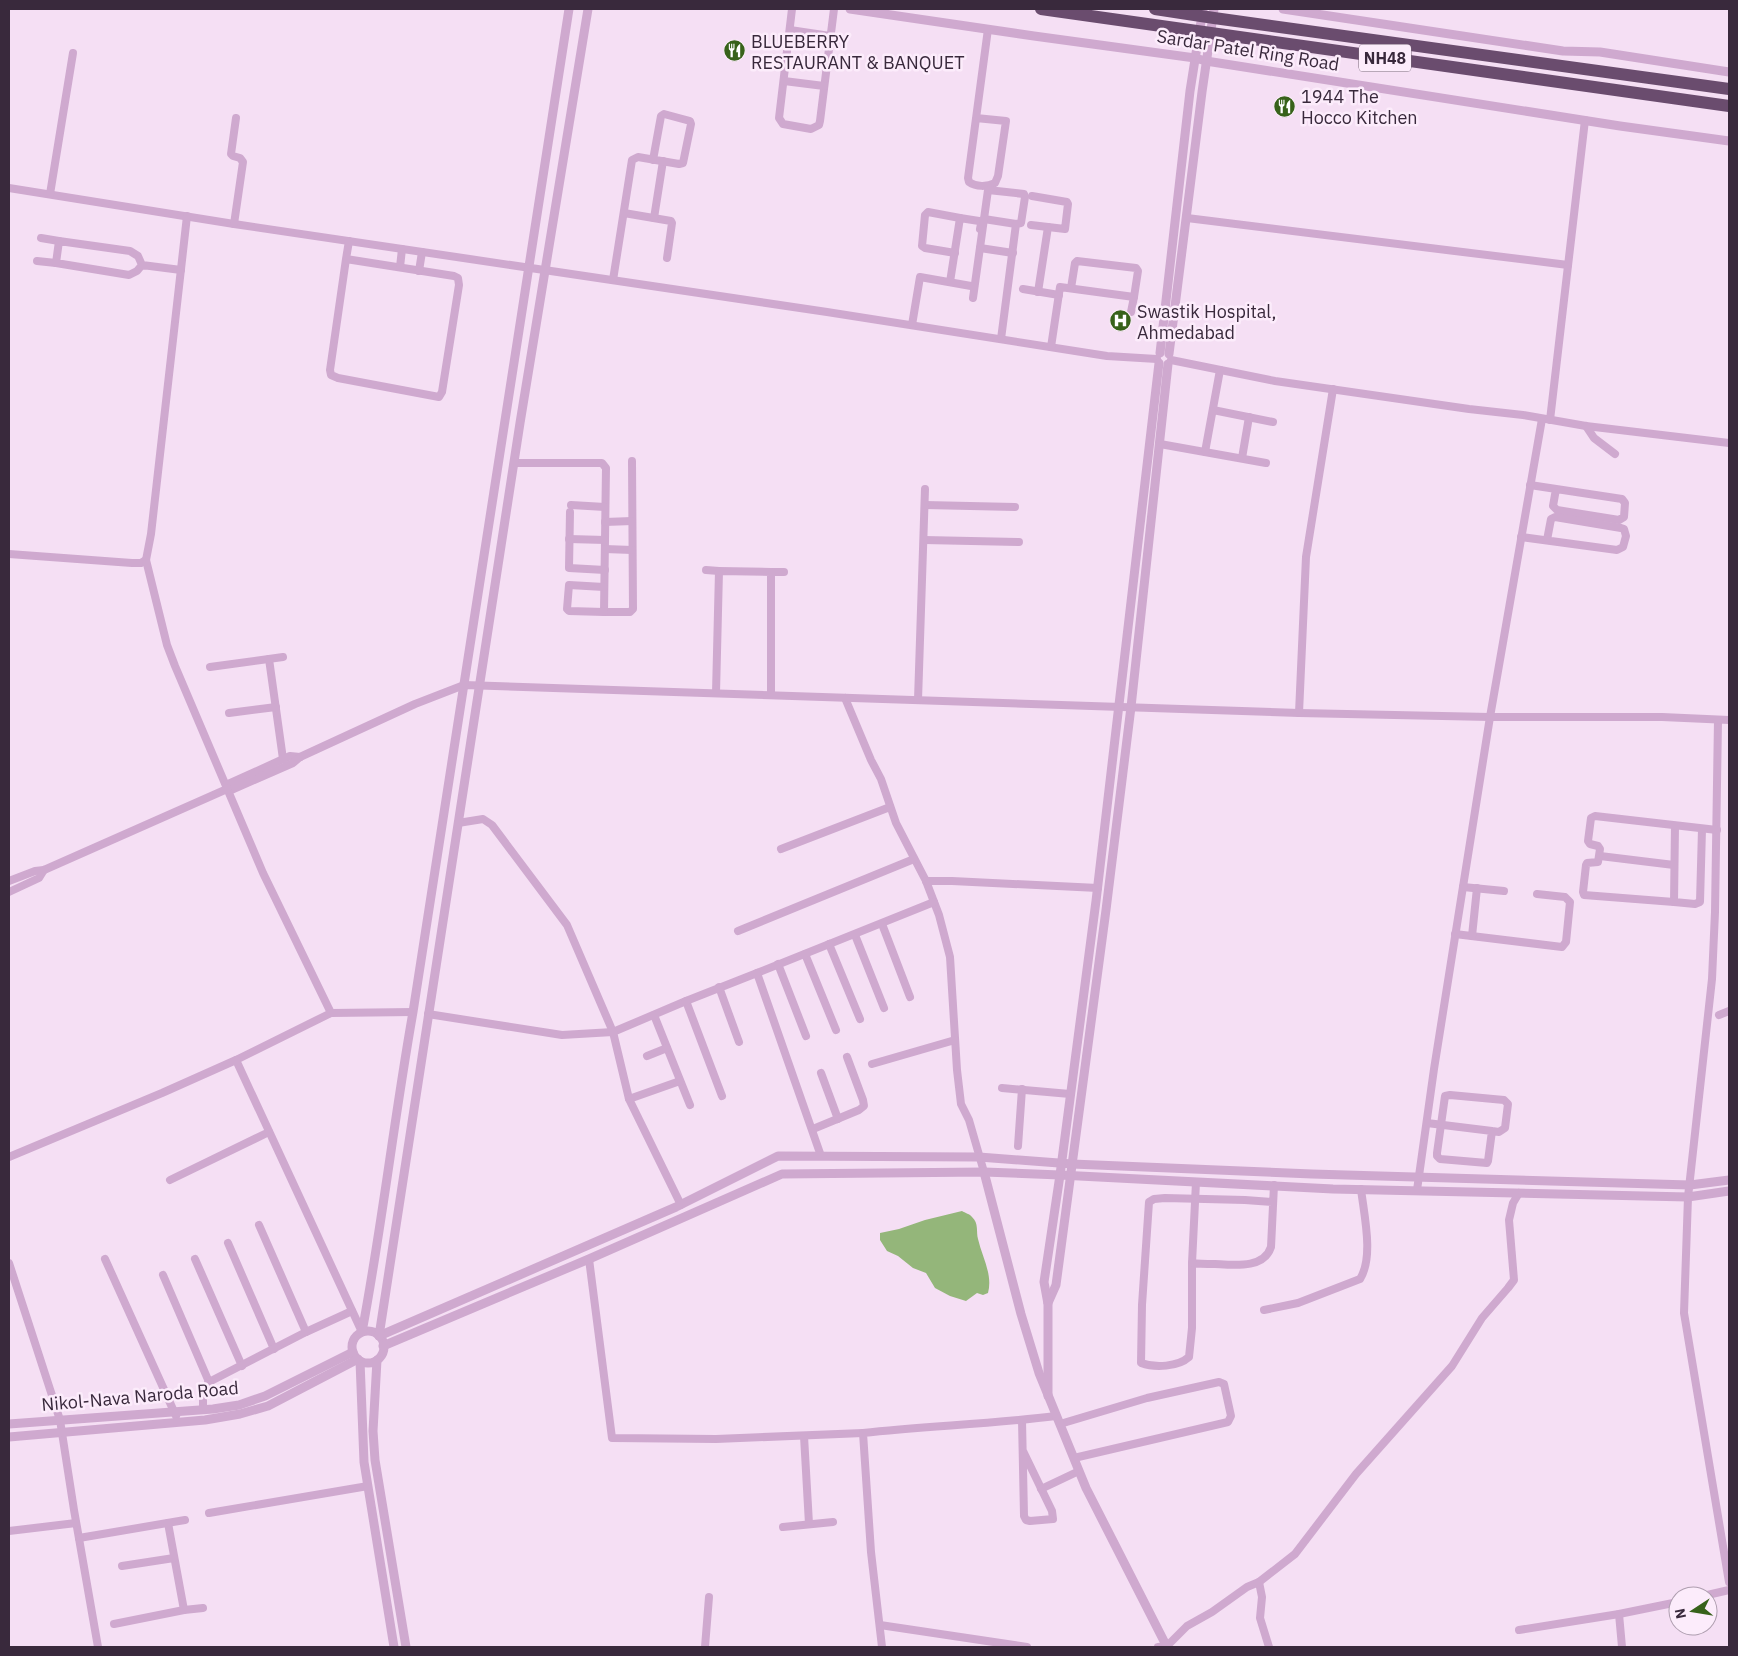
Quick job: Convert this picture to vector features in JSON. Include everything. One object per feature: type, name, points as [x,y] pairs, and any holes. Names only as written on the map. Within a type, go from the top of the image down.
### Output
[{"type":"highway","name":"Sardar Patel Ring Road","points":[[1042,9],[1729,106]]},
{"type":"highway","name":"Sardar Patel Ring Road","points":[[1155,9],[1208,13],[1729,89]]},
{"type":"street","points":[[394,1647],[364,1462],[357,1357],[354,1340],[362,1332],[374,1271],[401,1080],[414,1012],[528,267],[570,9]]},
{"type":"street","points":[[406,1647],[375,1460],[374,1432],[377,1360],[383,1346],[379,1336],[514,464],[588,9]]},
{"type":"street","points":[[792,9],[779,118],[783,124],[811,129],[819,125],[820,121],[834,9]]},
{"type":"street","name":"Sardar Patel Ring Road","points":[[850,9],[1195,58],[1729,141]]},
{"type":"street","points":[[1283,9],[1331,12],[1563,51],[1600,52],[1729,72]]},
{"type":"street","points":[[1048,1304],[1056,1285],[1106,910],[1160,444],[1164,359],[1187,218],[1206,61],[1205,33],[1208,13]]},
{"type":"street","points":[[976,118],[1006,121],[998,176],[995,183],[990,186],[973,185],[969,182],[968,178],[976,118],[988,29]]},
{"type":"street","points":[[790,30],[830,36]]},
{"type":"street","points":[[1048,1396],[1048,1304],[1044,1282],[1098,888],[1119,706],[1164,359],[1195,58],[1205,33]]},
{"type":"street","points":[[50,194],[73,53]]},
{"type":"street","points":[[784,81],[824,86]]},
{"type":"street","points":[[613,280],[632,160],[638,157],[653,160],[679,164],[684,162],[692,124],[690,121],[664,114],[661,116],[653,160]]},
{"type":"street","points":[[234,224],[243,162],[240,158],[231,154],[236,118]]},
{"type":"street","points":[[1417,1190],[1490,717],[1530,485],[1546,419],[1568,265],[1585,120]]},
{"type":"street","points":[[654,218],[663,161]]},
{"type":"street","points":[[9,188],[234,224],[1108,356],[1164,359],[1275,381],[1586,426],[1729,441]]},
{"type":"street","points":[[955,253],[922,246],[925,215],[928,212],[979,221],[981,224],[971,286],[971,298],[988,190],[1023,194],[1025,197],[1021,223],[1016,224],[984,219]]},
{"type":"street","points":[[1031,224],[1065,230],[1068,203],[1032,196]]},
{"type":"street","points":[[624,212],[668,220],[672,224],[667,258]]},
{"type":"street","points":[[187,216],[151,534],[146,560],[167,645],[263,873],[331,1013]]},
{"type":"street","points":[[950,282],[960,218]]},
{"type":"street","points":[[1187,218],[1568,265]]},
{"type":"street","points":[[1001,339],[1016,224]]},
{"type":"street","points":[[1038,292],[1048,228]]},
{"type":"street","points":[[41,238],[130,250],[138,256],[142,265]]},
{"type":"street","points":[[56,263],[59,241]]},
{"type":"street","points":[[346,259],[458,278],[442,392],[439,397],[338,378],[331,374],[346,259],[349,241]]},
{"type":"street","points":[[980,248],[1012,254]]},
{"type":"street","points":[[400,268],[402,249]]},
{"type":"street","points":[[419,271],[422,252]]},
{"type":"street","points":[[37,261],[129,275],[137,271],[142,265]]},
{"type":"street","points":[[1071,288],[1075,263],[1077,261],[1127,266],[1138,269],[1131,312]]},
{"type":"street","points":[[142,265],[181,270]]},
{"type":"street","points":[[912,325],[920,277],[971,286]]},
{"type":"street","points":[[1051,347],[1060,287],[1134,296]]},
{"type":"street","points":[[1023,289],[1059,295]]},
{"type":"street","points":[[1205,452],[1220,370]]},
{"type":"street","points":[[1299,713],[1306,557],[1333,389]]},
{"type":"street","points":[[1213,410],[1273,422]]},
{"type":"street","points":[[1242,458],[1249,417]]},
{"type":"street","points":[[1586,426],[1594,438],[1615,454]]},
{"type":"street","points":[[1160,444],[1266,463]]},
{"type":"street","points":[[604,587],[569,585],[567,609],[569,611],[632,611],[632,461]]},
{"type":"street","points":[[514,464],[602,463],[606,468],[604,612]]},
{"type":"street","points":[[1530,485],[1622,499],[1625,503],[1624,517],[1620,520],[1557,510],[1553,506],[1556,489]]},
{"type":"street","points":[[918,700],[925,489]]},
{"type":"street","points":[[925,505],[1015,507]]},
{"type":"street","points":[[604,570],[569,568],[569,539],[570,508],[605,507]]},
{"type":"street","points":[[1521,537],[1617,550],[1623,547],[1626,536],[1621,528],[1553,517],[1547,540]]},
{"type":"street","points":[[605,522],[632,521]]},
{"type":"street","points":[[569,539],[605,540]]},
{"type":"street","points":[[924,540],[1019,542]]},
{"type":"street","points":[[605,549],[632,550]]},
{"type":"street","points":[[9,554],[141,564],[146,560]]},
{"type":"street","points":[[706,570],[784,572]]},
{"type":"street","points":[[716,693],[720,571]]},
{"type":"street","points":[[771,572],[771,695]]},
{"type":"street","points":[[210,667],[283,657]]},
{"type":"street","points":[[269,659],[283,759]]},
{"type":"street","points":[[227,788],[293,763],[300,757],[415,704],[464,685],[1299,713],[1490,717],[1662,717],[1729,720]]},
{"type":"street","points":[[845,698],[881,780],[890,807],[926,882],[939,915],[950,957],[961,1104],[969,1120],[1021,1314],[1039,1373],[1094,1504],[1164,1647],[1187,1626],[1212,1612],[1247,1587],[1259,1582],[1295,1554],[1356,1474],[1452,1366],[1482,1318],[1514,1280],[1509,1220],[1513,1203],[1519,1193]]},
{"type":"street","points":[[229,713],[276,707]]},
{"type":"street","points":[[1718,720],[1717,830],[1712,979],[1688,1197],[1684,1313],[1729,1582]]},
{"type":"street","points":[[9,881],[35,871],[44,870],[227,788],[290,756],[300,757]]},
{"type":"street","points":[[781,849],[890,807]]},
{"type":"street","points":[[1702,829],[1700,902],[1695,904],[1584,895],[1586,865],[1587,863],[1597,863],[1600,856],[1600,848],[1590,844],[1588,841],[1591,818],[1594,816],[1717,830]]},
{"type":"street","points":[[458,822],[483,819],[492,825],[568,924],[613,1032],[629,1099],[681,1205]]},
{"type":"street","points":[[1674,902],[1676,826]]},
{"type":"street","points":[[1600,856],[1674,865]]},
{"type":"street","points":[[738,931],[914,859]]},
{"type":"street","points":[[9,892],[39,878],[44,870]]},
{"type":"street","points":[[926,882],[952,881],[1098,888]]},
{"type":"street","points":[[1463,886],[1504,891]]},
{"type":"street","points":[[1472,936],[1477,888]]},
{"type":"street","points":[[1456,934],[1562,947],[1566,942],[1570,902],[1565,897],[1537,894]]},
{"type":"street","points":[[428,1014],[562,1035],[613,1032],[719,987],[855,935],[934,902]]},
{"type":"street","points":[[882,924],[910,997]]},
{"type":"street","points":[[855,935],[884,1008]]},
{"type":"street","points":[[829,944],[860,1019]]},
{"type":"street","points":[[805,954],[836,1030]]},
{"type":"street","points":[[778,964],[806,1036]]},
{"type":"street","points":[[757,973],[821,1156]]},
{"type":"street","points":[[719,987],[739,1042]]},
{"type":"street","points":[[686,1001],[722,1096]]},
{"type":"street","points":[[1719,1015],[1729,1011]]},
{"type":"street","points":[[9,1157],[236,1060],[331,1013],[414,1012]]},
{"type":"street","points":[[654,1015],[690,1105]]},
{"type":"street","points":[[872,1064],[955,1040]]},
{"type":"street","points":[[647,1056],[667,1048]]},
{"type":"street","points":[[812,1129],[859,1110],[864,1106],[847,1057]]},
{"type":"street","points":[[236,1060],[362,1332]]},
{"type":"street","points":[[820,1073],[838,1119]]},
{"type":"street","points":[[629,1099],[680,1081]]},
{"type":"street","points":[[1002,1088],[1070,1094]]},
{"type":"street","points":[[1018,1146],[1022,1089]]},
{"type":"street","points":[[1426,1123],[1440,1125],[1492,1131],[1499,1132],[1505,1128],[1508,1104],[1504,1100],[1447,1095],[1444,1098],[1440,1125],[1437,1156],[1440,1158],[1487,1163],[1492,1131]]},
{"type":"street","points":[[170,1180],[269,1132]]},
{"type":"street","points":[[379,1336],[681,1205],[778,1156],[979,1157],[1072,1164],[1690,1185],[1729,1180]]},
{"type":"street","points":[[383,1346],[589,1259],[782,1174],[984,1172],[1361,1189],[1688,1197],[1729,1191]]},
{"type":"street","points":[[1196,1182],[1194,1199],[1192,1263],[1192,1328],[1189,1357],[1177,1364],[1156,1365],[1141,1363],[1142,1305],[1149,1202],[1154,1199],[1165,1198],[1194,1199],[1272,1202]]},
{"type":"street","points":[[1192,1263],[1248,1264],[1264,1258],[1269,1253],[1271,1247],[1274,1185]]},
{"type":"street","points":[[1264,1310],[1298,1302],[1360,1279],[1365,1271],[1367,1245],[1361,1189]]},
{"type":"street","points":[[259,1225],[306,1332]]},
{"type":"street","points":[[228,1243],[274,1349]]},
{"type":"street","points":[[105,1259],[179,1422]]},
{"type":"street","points":[[195,1259],[242,1366]]},
{"type":"street","points":[[589,1259],[612,1438],[716,1439],[804,1436],[1022,1420],[1058,1420],[1219,1382],[1224,1384],[1231,1416],[1228,1422],[1074,1458]]},
{"type":"street","points":[[9,1263],[60,1420],[98,1647]]},
{"type":"street","points":[[163,1275],[209,1382]]},
{"type":"street","points":[[203,1410],[203,1389],[209,1382],[306,1332],[352,1311]]},
{"type":"street","points":[[362,1332],[369,1331],[379,1336]]},
{"type":"street","points":[[9,1437],[179,1422],[240,1414],[268,1406],[357,1357],[372,1362],[377,1360]]},
{"type":"street","name":"Nikol-Nava Naroda Road","points":[[9,1424],[203,1410],[239,1405],[357,1357]]},
{"type":"street","points":[[1022,1420],[1023,1513],[1026,1520],[1053,1519],[1054,1516],[1023,1451]]},
{"type":"street","points":[[863,1433],[872,1552],[882,1647]]},
{"type":"street","points":[[804,1436],[809,1524]]},
{"type":"street","points":[[1041,1489],[1079,1471]]},
{"type":"street","points":[[209,1514],[368,1486]]},
{"type":"street","points":[[79,1538],[185,1520]]},
{"type":"street","points":[[782,1527],[834,1522]]},
{"type":"street","points":[[9,1531],[76,1523]]},
{"type":"street","points":[[168,1523],[184,1610]]},
{"type":"street","points":[[122,1566],[174,1558]]},
{"type":"street","points":[[1259,1582],[1262,1596],[1260,1618],[1269,1647]]},
{"type":"street","points":[[705,1647],[709,1597]]},
{"type":"street","points":[[1519,1630],[1668,1604]]},
{"type":"street","points":[[114,1624],[203,1608]]},
{"type":"street","points":[[1619,1614],[1622,1647]]},
{"type":"street","points":[[880,1625],[1027,1647]]},
{"type":"shaded area","points":[[962,1211],[971,1216],[976,1222],[978,1239],[989,1279],[988,1293],[983,1295],[977,1293],[966,1301],[950,1296],[935,1288],[926,1273],[913,1268],[898,1256],[887,1251],[880,1240],[880,1233]]},
{"type":"place","name":"BLUEBERRY RESTAURANT & BANQUET","points":[[735,51]]},
{"type":"place","name":"1944 The Hocco Kitchen","points":[[1285,106]]},
{"type":"place","name":"Swastik Hospital, Ahmedabad","points":[[1121,321]]}]
